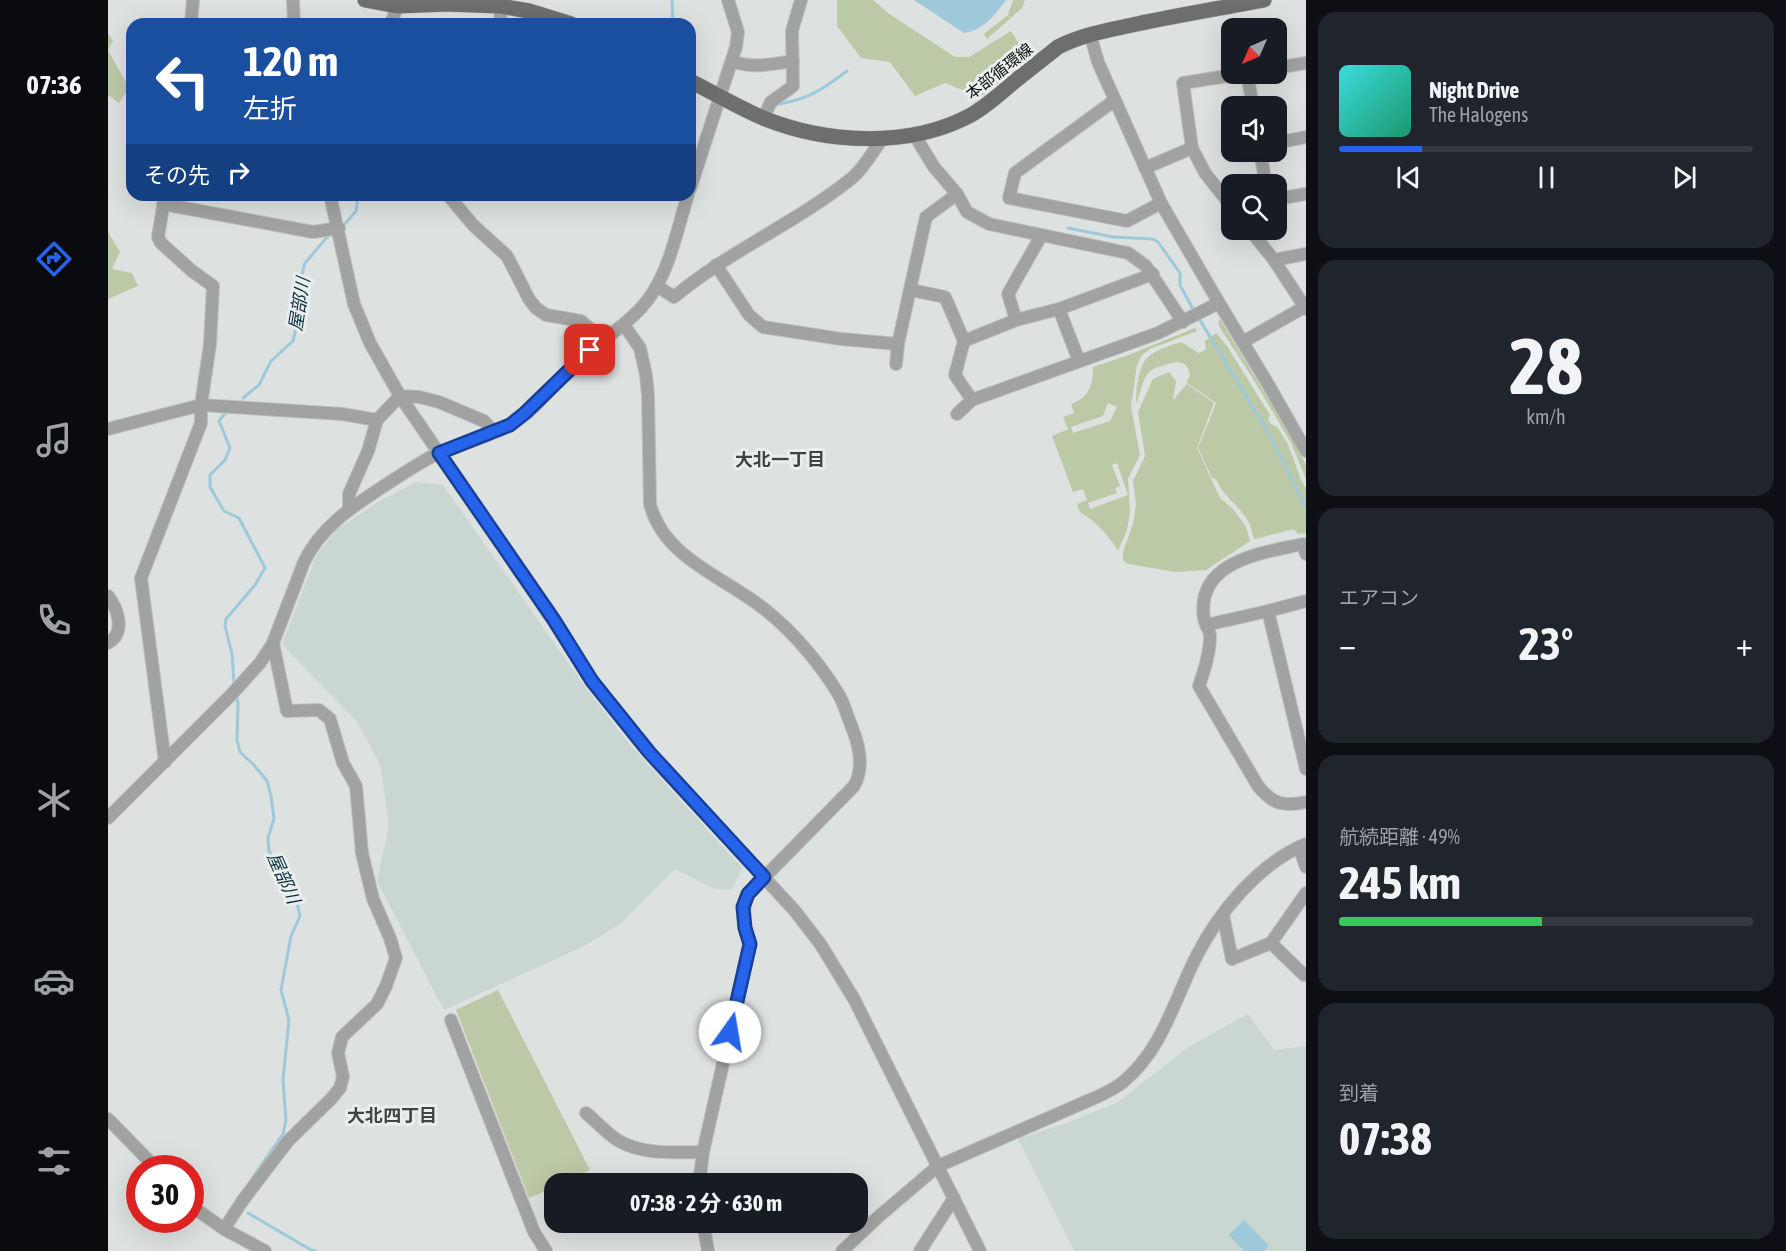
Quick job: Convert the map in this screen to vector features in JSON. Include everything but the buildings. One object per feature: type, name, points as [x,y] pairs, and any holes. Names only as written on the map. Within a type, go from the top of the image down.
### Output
[{"type":"main road","points":[[365,0],[397,6],[458,2],[531,6],[558,18]]},
{"type":"main road","name":"本部循環線","points":[[696,84],[763,118],[818,133],[883,138],[915,136],[940,129],[972,114],[1058,47],[1090,34],[1264,0]]},
{"type":"street","points":[[192,18],[193,0]]},
{"type":"street","points":[[293,0],[294,18]]},
{"type":"street","points":[[696,170],[732,61],[738,32],[728,0]]},
{"type":"street","points":[[763,118],[771,102],[793,86],[792,32],[801,0]]},
{"type":"street","points":[[393,18],[397,6]]},
{"type":"street","points":[[500,6],[501,18]]},
{"type":"street","points":[[1090,34],[1096,57],[1114,100],[1161,203],[1214,306],[1243,342],[1305,446]]},
{"type":"street","points":[[732,61],[741,65],[765,65],[793,61]]},
{"type":"street","points":[[1287,66],[1306,63]]},
{"type":"street","points":[[1221,77],[1183,83],[1192,148],[1205,173],[1221,193]]},
{"type":"street","points":[[1114,100],[1015,173],[1009,198],[1127,221],[1161,203]]},
{"type":"street","points":[[915,136],[934,167],[957,194],[967,212],[988,224],[1128,253],[1146,266],[1187,320]]},
{"type":"street","points":[[1287,141],[1306,137]]},
{"type":"street","points":[[657,286],[674,297],[700,275],[854,177],[883,138]]},
{"type":"street","points":[[1145,168],[1192,148]]},
{"type":"street","points":[[896,364],[898,344],[926,217],[957,194]]},
{"type":"street","points":[[1287,197],[1306,194]]},
{"type":"street","points":[[164,201],[158,237],[161,243],[192,271],[213,286],[210,344],[201,405],[201,423],[141,578],[165,762]]},
{"type":"street","points":[[173,201],[313,232],[339,228]]},
{"type":"street","points":[[332,201],[354,304],[370,343],[400,396],[554,620],[592,681],[649,752],[795,911],[821,945],[854,999],[980,1251]]},
{"type":"street","points":[[453,201],[467,218],[507,256],[536,308],[546,315],[581,321],[602,339]]},
{"type":"street","points":[[108,818],[260,663],[273,643],[310,550],[325,531],[349,509],[439,453],[510,425],[602,339],[624,325],[648,301],[665,267],[686,201]]},
{"type":"street","points":[[1016,320],[1008,294],[1041,236]]},
{"type":"street","points":[[1243,342],[1306,307],[1258,240]]},
{"type":"street","points":[[1274,260],[1306,255]]},
{"type":"street","points":[[716,265],[748,315],[763,327],[841,339],[898,344]]},
{"type":"street","points":[[964,340],[1016,320],[1059,309],[1153,274]]},
{"type":"street","points":[[911,290],[945,297],[964,340],[955,375],[972,400]]},
{"type":"street","points":[[957,414],[972,400],[1130,344],[1214,306]]},
{"type":"street","points":[[1059,309],[1079,361]]},
{"type":"street","points":[[624,325],[640,348],[646,375],[650,504],[662,534],[677,549],[766,610],[786,627],[840,696],[855,736],[860,771],[854,786],[748,894],[743,907],[745,928],[750,944],[703,1152],[700,1173]]},
{"type":"street","points":[[349,509],[350,494],[368,451],[377,420],[400,396],[419,397],[439,402],[484,421],[494,432]]},
{"type":"street","points":[[108,429],[201,405],[342,414],[377,420]]},
{"type":"street","points":[[1306,554],[1303,544],[1244,558],[1224,570],[1208,584],[1204,600],[1204,619],[1210,635],[1205,668],[1199,686],[1258,786],[1269,799],[1281,804],[1292,805],[1306,802]]},
{"type":"street","points":[[108,596],[118,617],[119,632],[115,639],[108,642]]},
{"type":"street","points":[[1206,625],[1306,601]]},
{"type":"street","points":[[1268,611],[1306,769]]},
{"type":"street","points":[[224,1229],[281,1150],[340,1088],[343,1077],[338,1053],[342,1037],[377,1004],[396,958],[373,899],[362,853],[357,786],[343,763],[330,719],[319,710],[287,711],[273,643]]},
{"type":"street","points":[[108,798],[120,806]]},
{"type":"street","points":[[842,1251],[938,1166],[1099,1096],[1122,1083],[1148,1056],[1165,1028],[1195,958],[1223,915],[1259,874],[1303,846],[1306,867]]},
{"type":"street","points":[[1223,915],[1232,959],[1271,943],[1306,893]]},
{"type":"street","points":[[1271,943],[1304,975],[1306,974]]},
{"type":"street","points":[[451,1020],[534,1232],[546,1251]]},
{"type":"street","points":[[586,1113],[617,1140],[634,1148],[663,1152],[703,1152]]},
{"type":"street","points":[[108,1119],[143,1155]]},
{"type":"street","points":[[920,1251],[954,1198]]},
{"type":"street","points":[[204,1214],[224,1229],[265,1251]]},
{"type":"street","points":[[705,1233],[708,1251]]},
{"type":"shaded area","points":[[416,482],[443,485],[580,680],[630,745],[742,868],[732,890],[714,889],[675,869],[619,925],[582,947],[444,1010],[377,881],[389,825],[380,764],[357,722],[282,644],[316,556],[336,530],[378,502]]},
{"type":"shaded area","points":[[1248,1014],[1274,1050],[1306,1046],[1306,1251],[1074,1251],[1018,1139],[1118,1102],[1190,1046]]},
{"type":"green space","points":[[837,0],[873,0],[888,13],[955,57],[969,57],[1011,31],[1028,58],[980,97],[945,83],[915,96],[890,62],[861,58],[837,26]]},
{"type":"green space","points":[[1013,0],[1025,0],[1022,8],[987,39],[984,34],[1008,15]]},
{"type":"green space","points":[[108,33],[113,41],[108,50]]},
{"type":"green space","points":[[108,50],[126,83],[126,92],[119,103],[108,95]]},
{"type":"green space","points":[[108,232],[120,252],[112,269],[132,273],[138,286],[108,299]]},
{"type":"green space","points":[[1220,319],[1291,436],[1306,465],[1306,479],[1291,443],[1220,328],[1218,322]]},
{"type":"green space","points":[[1195,328],[1197,331],[1150,349],[1142,355],[1137,365],[1131,406],[1140,455],[1128,478],[1130,512],[1127,530],[1118,551],[1101,529],[1080,512],[1077,504],[1087,500],[1083,489],[1073,492],[1052,436],[1071,428],[1068,429],[1063,417],[1074,413],[1071,404],[1082,398],[1089,390],[1093,367]],"holes":[[[1108,403],[1117,407],[1110,421],[1073,433],[1071,427],[1103,416]],[[1117,463],[1128,495],[1090,509],[1088,503],[1117,493],[1115,488],[1120,486],[1112,465]]]},
{"type":"green space","points":[[1216,333],[1227,346],[1270,415],[1268,419],[1271,424],[1277,427],[1288,444],[1306,488],[1306,533],[1298,534],[1294,529],[1254,539],[1248,521],[1223,492],[1216,479],[1212,478],[1198,448],[1216,403],[1186,382],[1190,376],[1187,366],[1180,362],[1172,363],[1150,371],[1136,404],[1140,373],[1144,362],[1150,355],[1162,348],[1181,342],[1199,353],[1206,349],[1205,341]]},
{"type":"green space","points":[[1169,372],[1176,381],[1173,400],[1187,384],[1214,403],[1197,448],[1220,498],[1234,510],[1246,527],[1250,541],[1206,570],[1176,572],[1128,564],[1123,560],[1123,552],[1133,524],[1136,504],[1133,481],[1145,456],[1138,412],[1153,379]]},
{"type":"green space","points":[[498,990],[590,1170],[584,1173],[544,1173],[544,1192],[529,1198],[456,1010]]},
{"type":"water","points":[[914,0],[1006,0],[983,25],[964,33]]},
{"type":"water","points":[[1244,1220],[1269,1246],[1264,1251],[1244,1251],[1229,1235]]},
{"type":"waterway","points":[[672,0],[673,18]]},
{"type":"waterway","points":[[779,104],[815,92],[847,71]]},
{"type":"waterway","name":"屋部川","points":[[345,224],[356,211],[357,201]]},
{"type":"waterway","points":[[1068,228],[1113,237],[1153,239],[1158,242],[1180,273],[1180,285],[1194,311]]},
{"type":"waterway","name":"屋部川","points":[[243,398],[259,385],[271,361],[293,341],[296,328],[295,300],[305,263],[329,235]]},
{"type":"waterway","points":[[1198,317],[1268,432],[1306,507]]},
{"type":"waterway","name":"屋部川","points":[[226,412],[219,421],[230,448],[225,460],[210,475],[210,487],[224,511],[239,518],[265,568],[255,585],[226,619],[225,626],[232,654],[234,684]]},
{"type":"waterway","name":"屋部川","points":[[236,694],[237,740],[240,752],[267,781],[274,819],[268,838],[269,851],[297,903],[300,916],[291,936],[281,990],[289,1020],[283,1080],[286,1120],[283,1134],[251,1180]]},
{"type":"waterway","name":"屋部川","points":[[248,1213],[316,1251]]},
{"type":"district","name":"大北一丁目","points":[[780,459]]},
{"type":"district","name":"大北四丁目","points":[[392,1115]]},
{"type":"route","points":[[590,350],[510,425],[439,453],[554,620],[592,681],[649,752],[764,877],[748,894],[743,907],[745,928],[750,944],[730,1032]]}]
